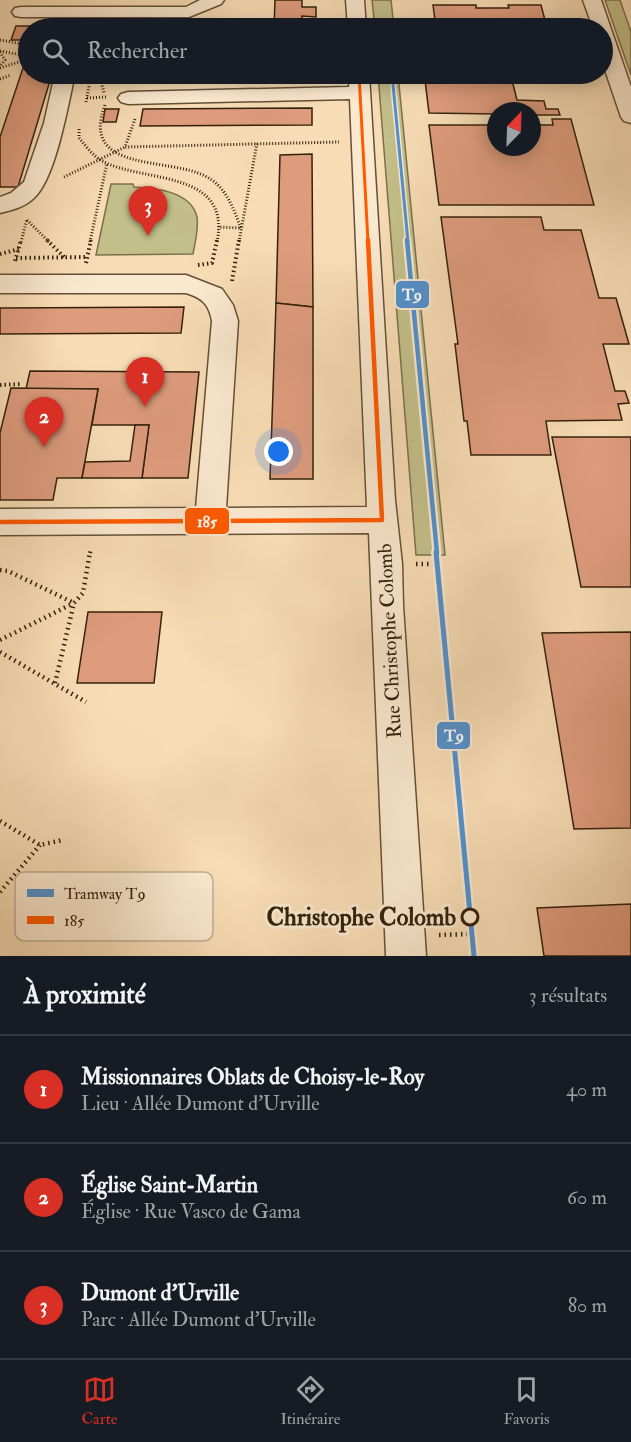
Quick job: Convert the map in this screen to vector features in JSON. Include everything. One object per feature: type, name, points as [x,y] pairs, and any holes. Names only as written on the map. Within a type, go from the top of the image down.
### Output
[{"type":"street","points":[[21,12],[189,12],[215,0]]},
{"type":"street","points":[[355,0],[356,18]]},
{"type":"street","points":[[592,0],[598,18]]},
{"type":"street","points":[[613,63],[631,117]]},
{"type":"street","points":[[14,200],[34,184],[54,123],[63,84]]},
{"type":"street","points":[[135,98],[345,84]]},
{"type":"street","name":"Rue Christophe Colomb","points":[[360,84],[361,144],[382,520],[387,564],[387,605],[406,956]]},
{"type":"street","points":[[4,284],[186,284],[205,289],[222,303],[225,321],[210,521]]},
{"type":"street","points":[[0,522],[382,520]]},
{"type":"path","points":[[0,40],[18,44]]},
{"type":"path","points":[[0,51],[9,43]]},
{"type":"path","points":[[0,51],[18,56]]},
{"type":"path","points":[[0,51],[5,60],[0,67]]},
{"type":"path","points":[[0,67],[18,61]]},
{"type":"path","points":[[1,77],[11,75]]},
{"type":"path","points":[[83,109],[89,94],[88,84]]},
{"type":"path","points":[[103,84],[108,97],[98,126],[103,141],[116,152],[155,165],[174,166],[204,175],[226,191],[241,228]]},
{"type":"path","points":[[125,147],[135,98]]},
{"type":"path","points":[[79,120],[80,138],[100,159],[107,163],[176,180],[201,190],[214,207],[218,227],[213,263],[199,263],[193,286]]},
{"type":"path","points":[[64,257],[27,220],[14,200],[125,147],[325,141],[361,144]]},
{"type":"path","points":[[222,303],[233,279],[257,143]]},
{"type":"path","points":[[82,284],[107,163]]},
{"type":"path","points":[[4,284],[16,258],[27,220]]},
{"type":"path","points":[[218,227],[241,228]]},
{"type":"path","points":[[0,254],[19,249]]},
{"type":"path","points":[[16,258],[88,257]]},
{"type":"path","points":[[0,385],[22,384]]},
{"type":"path","points":[[0,640],[74,603],[83,593],[95,521]]},
{"type":"path","points":[[0,570],[8,571],[74,603]]},
{"type":"path","points":[[55,683],[74,603]]},
{"type":"path","points":[[0,652],[86,702]]},
{"type":"path","points":[[0,821],[40,845]]},
{"type":"path","points":[[17,872],[40,845],[63,840]]},
{"type":"path","points":[[0,892],[15,874]]},
{"type":"path","points":[[435,935],[472,934]]},
{"type":"shaded area","points":[[372,0],[391,0],[393,18],[374,18]]},
{"type":"shaded area","points":[[605,0],[620,0],[631,32],[631,75],[613,18]]},
{"type":"shaded area","points":[[379,84],[399,84],[445,555],[416,555]]},
{"type":"shaded area","points":[[111,184],[133,184],[134,187],[162,190],[188,201],[197,217],[193,254],[96,255]]},
{"type":"building","points":[[275,0],[302,0],[302,7],[316,7],[316,17],[274,18]]},
{"type":"building","points":[[433,5],[509,8],[508,5],[541,5],[544,18],[435,18]]},
{"type":"building","points":[[16,26],[18,26],[18,40],[11,40]]},
{"type":"building","points":[[18,83],[49,84],[18,187],[0,187],[0,137]]},
{"type":"building","points":[[425,84],[513,84],[517,100],[544,101],[546,109],[558,109],[560,115],[541,115],[541,102],[487,102],[487,114],[429,113]]},
{"type":"building","points":[[312,108],[312,125],[140,126],[143,109]]},
{"type":"building","points":[[105,109],[119,109],[116,122],[103,122]]},
{"type":"building","points":[[552,119],[571,119],[594,205],[439,205],[429,125],[487,125],[487,156],[541,156],[541,125],[553,125]]},
{"type":"building","points":[[312,154],[313,307],[276,303],[280,155]]},
{"type":"building","points":[[441,217],[541,217],[544,230],[581,230],[599,298],[616,298],[629,344],[603,344],[615,391],[625,391],[629,403],[618,404],[622,420],[546,421],[551,455],[471,455],[467,421],[464,421],[455,344],[458,344]]},
{"type":"building","points":[[276,303],[313,307],[313,479],[270,479]]},
{"type":"building","points":[[184,307],[181,333],[0,334],[0,308]]},
{"type":"building","points":[[30,371],[199,372],[188,478],[142,478],[149,425],[92,425],[98,389],[26,389]]},
{"type":"building","points":[[11,388],[98,389],[82,478],[57,478],[53,500],[0,500],[0,433]]},
{"type":"building","points":[[135,425],[149,425],[142,478],[82,478],[85,462],[130,461]]},
{"type":"building","points":[[552,437],[631,437],[631,587],[581,587]]},
{"type":"building","points":[[88,612],[162,612],[154,683],[77,683]]},
{"type":"building","points":[[631,632],[631,828],[574,829],[542,633]]},
{"type":"building","points":[[631,904],[631,956],[544,956],[537,908]]},
{"type":"tram line","name":"T9","points":[[393,84],[474,956]]},
{"type":"transit line","name":"185","points":[[0,522],[382,520],[360,84]]},
{"type":"place","name":"Dumont d'Urville","points":[[148,236]]},
{"type":"place","name":"Missionnaires Oblats de Choisy-le-Roy","points":[[145,407]]},
{"type":"place","name":"Église Saint-Martin","points":[[44,447]]},
{"type":"place","name":"Christophe Colomb","points":[[470,917]]}]
